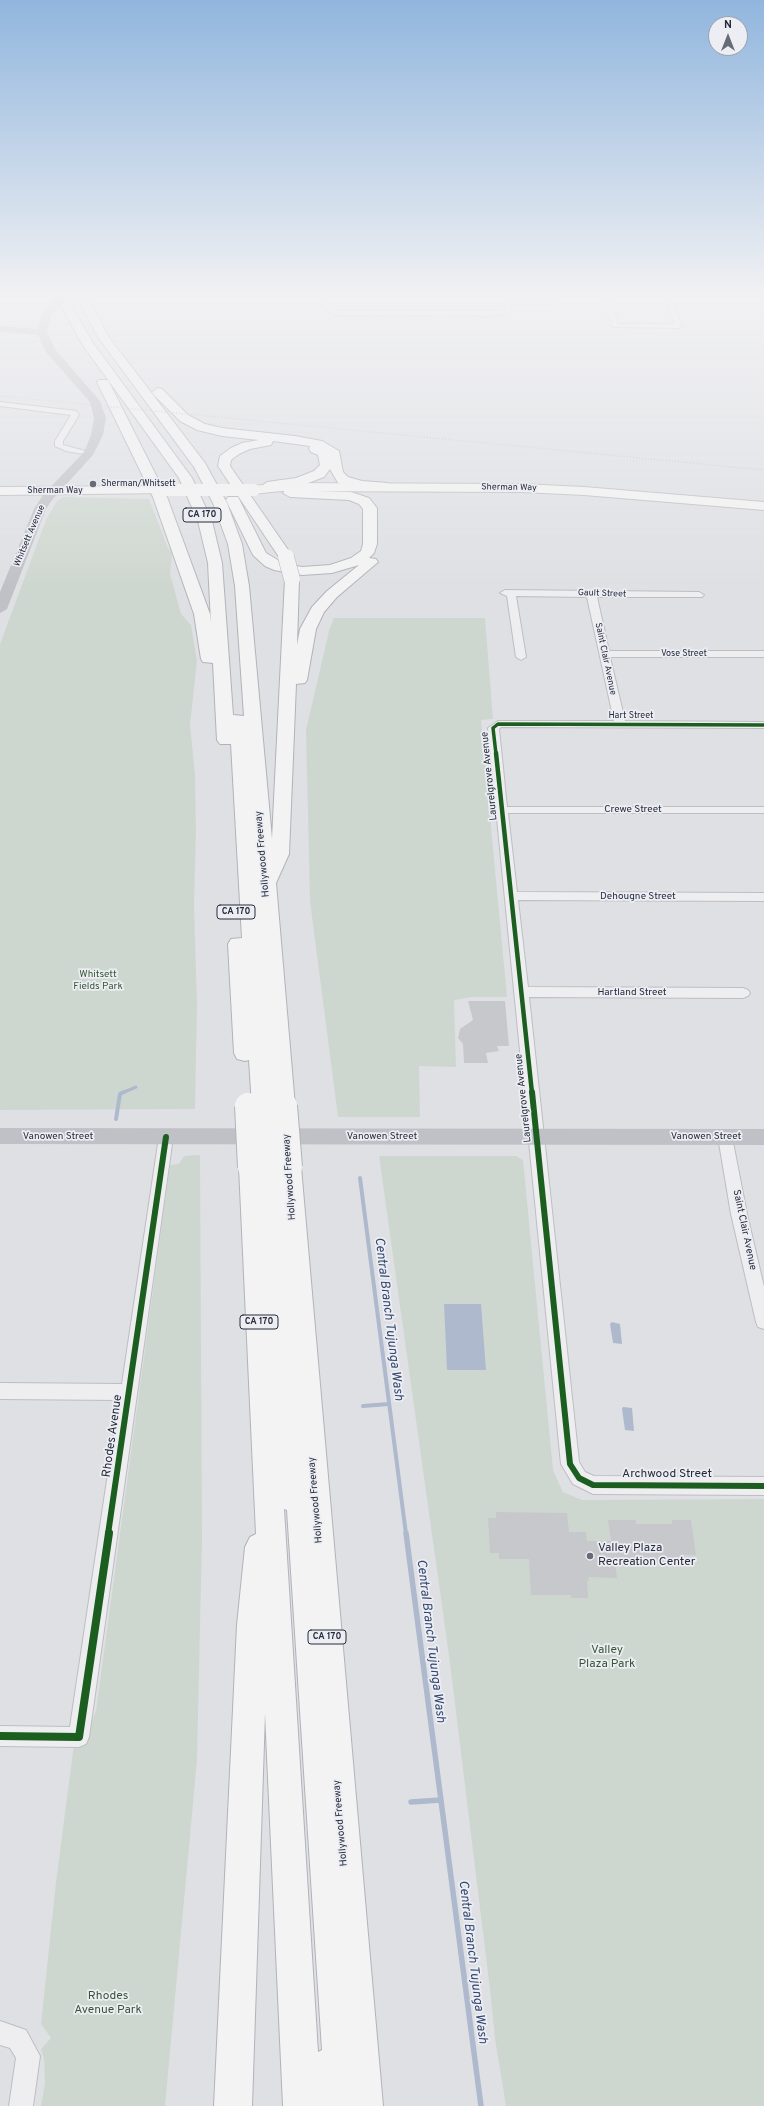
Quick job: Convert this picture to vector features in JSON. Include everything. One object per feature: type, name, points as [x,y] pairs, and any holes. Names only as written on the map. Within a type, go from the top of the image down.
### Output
[{"type":"main road","name":"Whitsett Avenue","points":[[0,609],[3,594],[40,509],[88,453],[97,435],[100,418],[98,408],[88,391]]},
{"type":"main road","points":[[108,391],[162,490],[202,614],[209,661],[225,719]]},
{"type":"main road","name":"CA 170","points":[[122,391],[185,478],[205,521],[215,563],[225,719],[266,1106]]},
{"type":"main road","points":[[130,391],[196,482],[206,500],[216,528],[224,561],[237,711],[266,1106]]},
{"type":"main road","points":[[136,391],[200,478],[215,508],[227,542],[232,569],[237,621],[329,2106]]},
{"type":"main road","name":"Hollywood Freeway","points":[[143,391],[190,453],[208,480],[220,503],[235,544],[239,564],[266,885],[266,1106]]},
{"type":"main road","points":[[156,391],[190,422],[222,432],[318,444],[334,454],[337,473],[343,480],[362,485],[395,490]]},
{"type":"main road","points":[[260,489],[272,485],[298,482],[314,477],[326,466],[325,456],[320,451],[304,445],[271,442],[246,446],[235,451],[225,459],[223,463],[226,472],[273,535],[286,557],[292,579],[287,723],[280,854],[266,885]]},
{"type":"main road","points":[[190,453],[221,480],[236,506],[260,556],[270,563],[295,570],[323,570],[348,565],[367,553],[370,544],[370,508],[364,501],[351,496],[290,493]]},
{"type":"main road","name":"Sherman Way","points":[[260,489],[290,493],[395,490]]},
{"type":"main road","name":"Sherman Way","points":[[0,490],[54,491],[260,489],[555,492],[750,508],[764,511]]},
{"type":"main road","points":[[287,723],[303,663],[311,619],[323,602],[374,559],[380,550],[380,500],[395,490]]},
{"type":"main road","name":"Sherman Way","points":[[750,508],[764,506]]},
{"type":"main road","name":"Vanowen Street","points":[[0,1136],[764,1137]]},
{"type":"main road","points":[[270,1167],[345,2106]]},
{"type":"main road","name":"CA 170","points":[[270,1167],[267,1476],[302,2106]]},
{"type":"main road","name":"Hollywood Freeway","points":[[270,1167],[364,2106]]},
{"type":"main road","points":[[233,2106],[252,1625],[267,1476]]},
{"type":"street","points":[[0,404],[73,413],[75,415],[59,441],[59,446],[66,449],[88,453]]},
{"type":"street","name":"Gault Street","points":[[521,657],[508,593],[699,595]]},
{"type":"street","name":"Saint Clair Avenue","points":[[591,593],[620,724]]},
{"type":"street","name":"Vose Street","points":[[605,654],[764,654]]},
{"type":"street","name":"Hart Street","points":[[498,724],[764,725]]},
{"type":"street","name":"Laurelgrove Avenue","points":[[498,724],[492,728],[522,992],[568,1448],[570,1464],[574,1472]]},
{"type":"street","name":"Crewe Street","points":[[502,810],[764,810]]},
{"type":"street","name":"Dehougne Street","points":[[511,896],[764,897]]},
{"type":"street","name":"Hartland Street","points":[[522,992],[743,993]]},
{"type":"street","name":"Rhodes Avenue","points":[[0,1736],[78,1738],[130,1392],[166,1137]]},
{"type":"street","name":"Saint Clair Avenue","points":[[725,1137],[739,1214],[764,1322]]},
{"type":"street","points":[[0,1391],[130,1392]]},
{"type":"street","name":"Archwood Street","points":[[574,1472],[586,1483],[593,1485],[764,1486]]},
{"type":"street","points":[[0,2033],[18,2038],[28,2056],[21,2106]]},
{"type":"green space","name":"Whitsett Fields Park","points":[[63,497],[149,499],[168,548],[172,553],[170,574],[181,614],[191,625],[197,661],[190,725],[195,774],[196,832],[194,904],[197,1004],[195,1109],[0,1110],[0,644],[46,520],[57,501]]},
{"type":"green space","points":[[334,618],[485,618],[493,719],[481,720],[507,997],[472,997],[454,1000],[456,1067],[419,1066],[420,1117],[338,1117],[310,901],[306,730],[329,631]]},
{"type":"green space","name":"Rhodes Avenue Park","points":[[200,1155],[202,1539],[197,1760],[165,2106],[41,2106],[45,2084],[44,2059],[41,2049],[51,2038],[41,2024],[56,1882],[74,1744],[92,1721],[96,1711],[170,1165],[179,1164],[184,1156]]},
{"type":"green space","name":"Valley Plaza Park","points":[[379,1156],[516,1156],[523,1160],[553,1470],[563,1492],[582,1500],[764,1499],[764,2106],[506,2106],[495,2039],[450,1663]]},
{"type":"water","points":[[444,1304],[481,1304],[486,1370],[447,1370]]},
{"type":"water","points":[[612,1322],[620,1324],[622,1344],[613,1343],[610,1324]]},
{"type":"water","points":[[623,1407],[632,1408],[634,1431],[625,1430]]},
{"type":"building","points":[[468,1001],[505,1001],[509,1046],[497,1046],[499,1051],[486,1053],[488,1063],[464,1063],[463,1044],[458,1038],[460,1029],[473,1020]]},
{"type":"building","name":"Valley Plaza Recreation Center","points":[[496,1512],[567,1513],[569,1532],[586,1532],[587,1541],[611,1541],[608,1520],[636,1520],[636,1524],[672,1524],[672,1520],[691,1520],[696,1555],[682,1555],[684,1567],[669,1567],[668,1562],[615,1562],[617,1578],[588,1577],[588,1598],[571,1598],[571,1595],[531,1595],[529,1559],[499,1559],[499,1553],[490,1553],[488,1518],[496,1518]]},
{"type":"waterway","points":[[122,1093],[136,1087]]},
{"type":"waterway","points":[[116,1119],[120,1094],[122,1093]]},
{"type":"waterway","name":"Central Branch Tujunga Wash","points":[[360,1178],[406,1534]]},
{"type":"waterway","points":[[363,1406],[389,1404]]},
{"type":"waterway","name":"Central Branch Tujunga Wash","points":[[406,1533],[441,1800]]},
{"type":"waterway","points":[[411,1802],[441,1800]]},
{"type":"waterway","name":"Central Branch Tujunga Wash","points":[[441,1800],[481,2106]]},
{"type":"railway","points":[[0,396],[764,470]]},
{"type":"cycle path","points":[[764,725],[498,724],[493,728],[522,992],[570,1464],[579,1478],[593,1485],[764,1486]]},
{"type":"cycle path","points":[[0,1736],[79,1737],[166,1137]]},
{"type":"place","name":"Sherman/Whitsett","points":[[93,484]]},
{"type":"place","name":"Valley Plaza Recreation Center","points":[[590,1556]]}]
